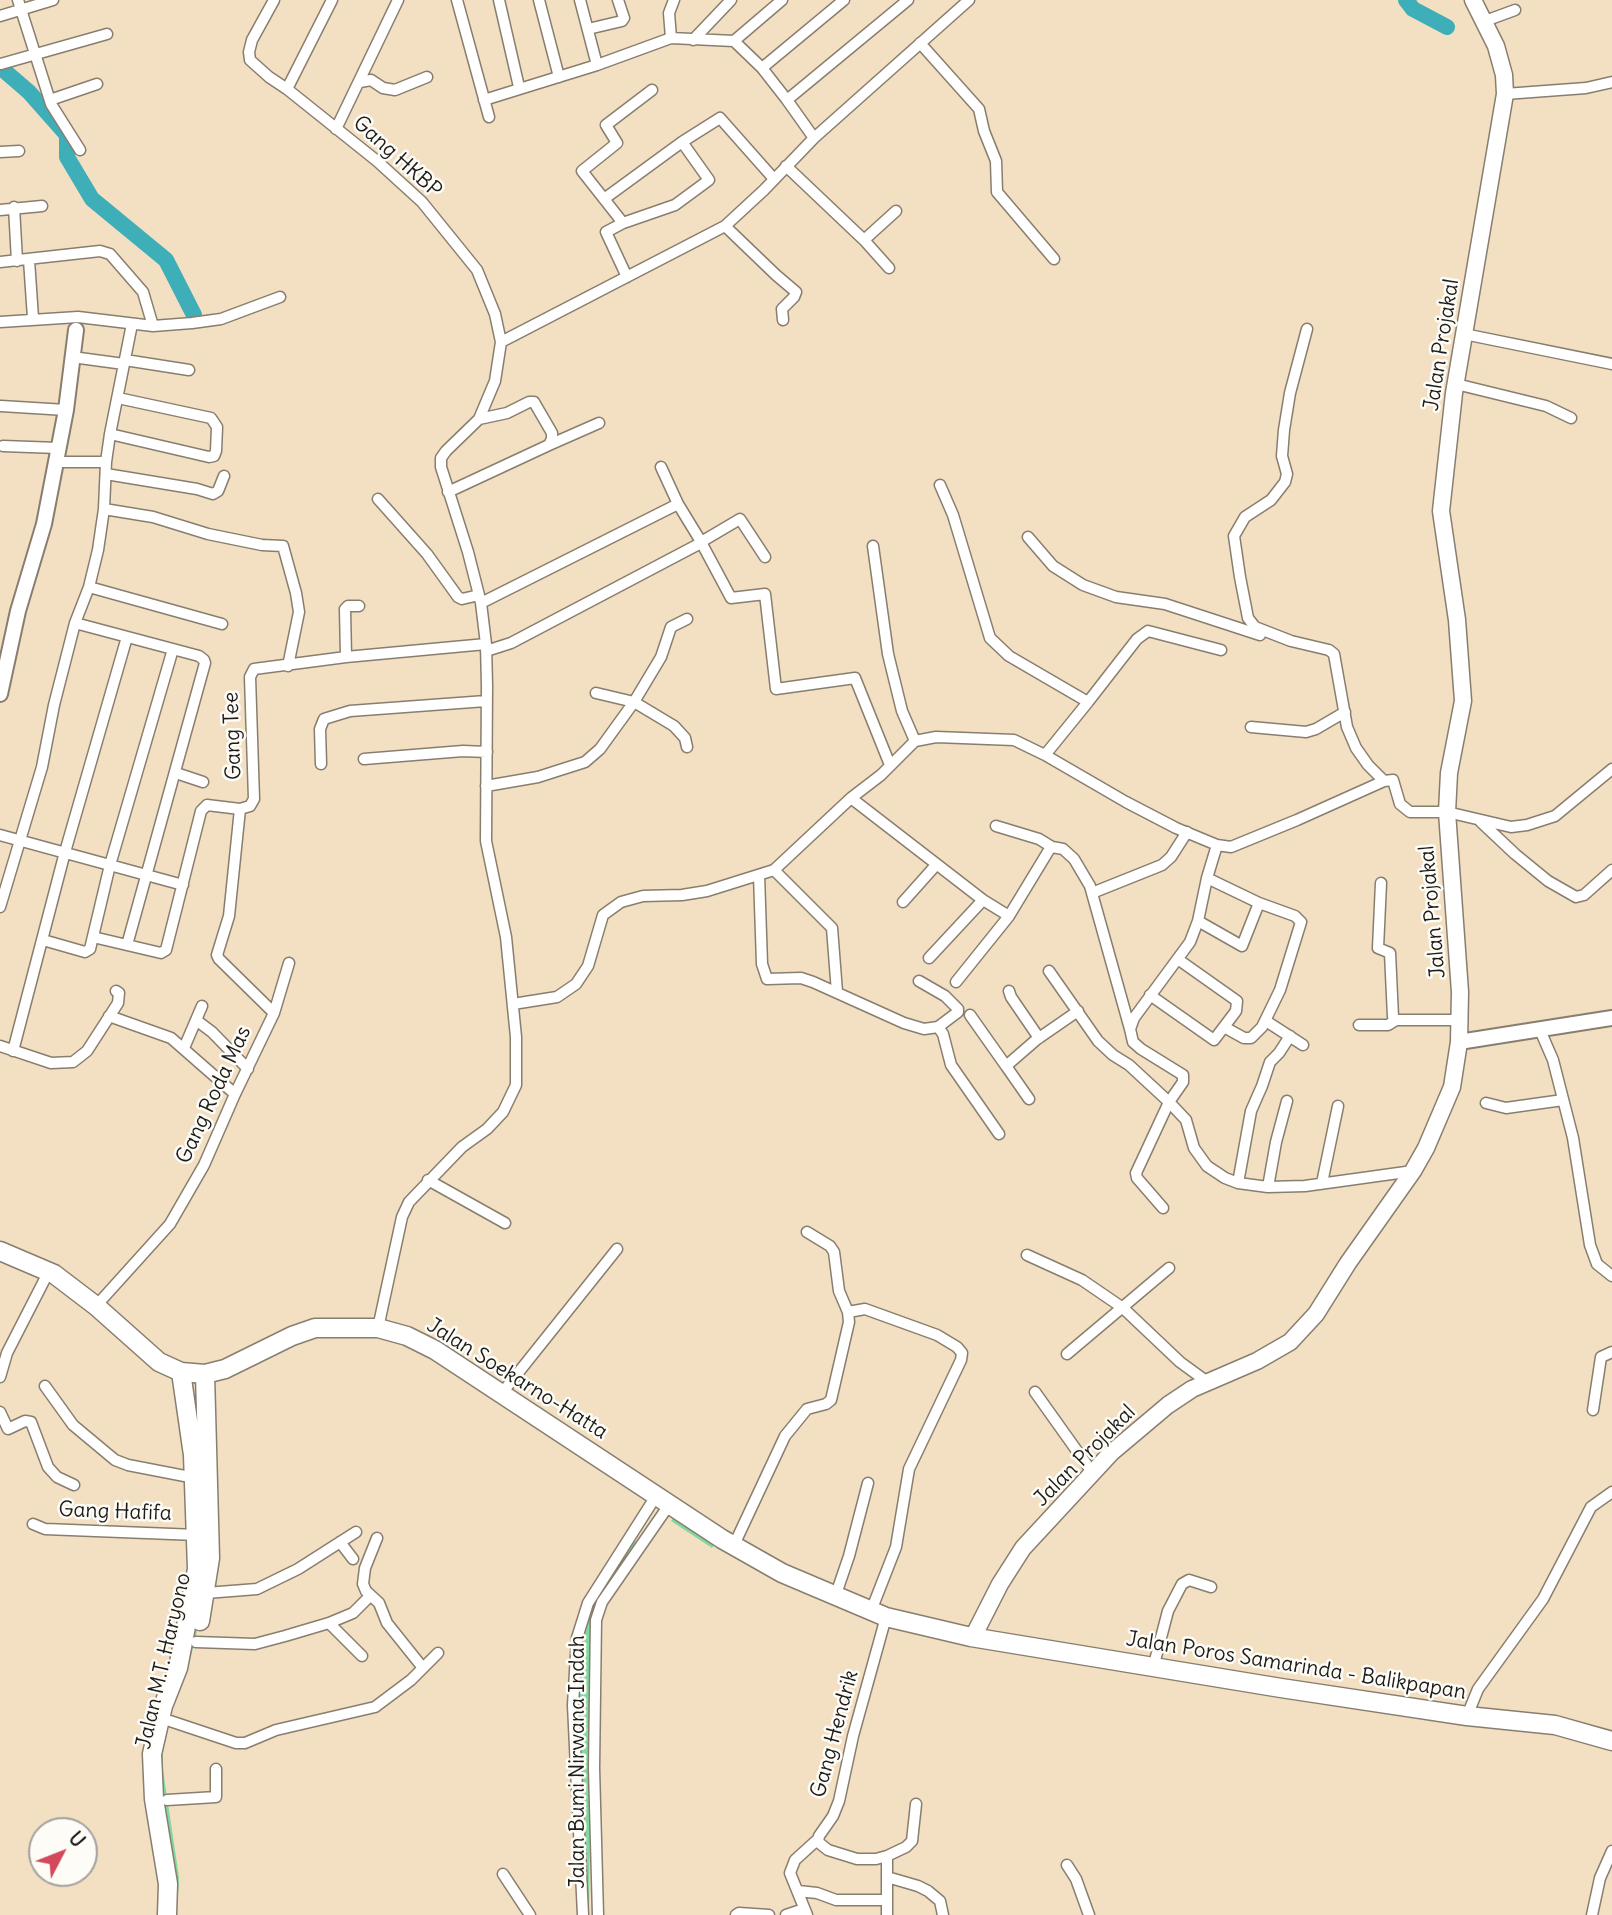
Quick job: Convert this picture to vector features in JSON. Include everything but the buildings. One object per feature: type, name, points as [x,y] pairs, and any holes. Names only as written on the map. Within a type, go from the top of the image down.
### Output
[{"type":"highway","name":"Jalan Soekarno-Hatta","points":[[0,1251],[48,1271],[96,1306],[159,1362],[181,1371],[205,1374],[225,1369],[292,1336],[315,1328],[378,1328],[407,1336],[435,1350],[663,1501],[782,1573],[878,1614],[973,1637]]},
{"type":"highway","name":"Jalan M.T. Haryono","points":[[167,1915],[168,1884],[154,1798],[152,1754],[163,1706],[178,1668],[197,1569],[195,1478],[181,1371]]},
{"type":"highway","name":"Jalan M.T. Haryono","points":[[179,1915],[179,1881],[162,1761],[170,1721],[196,1642],[210,1558],[205,1374]]},
{"type":"highway","name":"Jalan Poros Samarinda - Balikpapan","points":[[973,1637],[1153,1668],[1467,1716],[1555,1725],[1612,1741]]},
{"type":"main road","name":"Jalan Projakal","points":[[973,1637],[1000,1584],[1023,1548],[1092,1472],[1168,1405],[1206,1381],[1257,1361],[1290,1342],[1316,1314],[1348,1263],[1413,1171],[1426,1149],[1452,1087],[1459,1042],[1460,992],[1447,812],[1450,773],[1463,701],[1457,620],[1441,511],[1456,384],[1505,94],[1504,75],[1496,46],[1473,0]]},
{"type":"street","points":[[0,16],[20,5],[53,0]]},
{"type":"street","name":"Gang HKBP","points":[[274,0],[252,40],[250,60],[337,129],[422,202],[470,259],[486,288],[501,342]]},
{"type":"street","points":[[287,89],[332,0]]},
{"type":"street","points":[[337,129],[398,0]]},
{"type":"street","points":[[457,0],[489,117]]},
{"type":"street","points":[[499,0],[519,87]]},
{"type":"street","points":[[539,0],[559,77]]},
{"type":"street","points":[[580,0],[597,65]]},
{"type":"street","points":[[588,29],[622,21],[624,18],[618,0]]},
{"type":"street","points":[[670,38],[668,18],[674,0]]},
{"type":"street","points":[[693,40],[731,0]]},
{"type":"street","points":[[484,100],[597,65],[670,38],[734,41],[782,0]]},
{"type":"street","points":[[762,68],[844,0]]},
{"type":"street","points":[[787,100],[908,0]]},
{"type":"street","points":[[378,1328],[402,1217],[409,1202],[462,1147],[487,1129],[503,1111],[516,1085],[513,1004],[506,937],[486,841],[486,648],[480,599],[448,492],[441,458],[479,419],[495,381],[501,342],[725,226],[814,138],[964,1]]},
{"type":"street","points":[[20,5],[50,100],[80,150]]},
{"type":"street","points":[[1485,21],[1515,10]]},
{"type":"street","points":[[1,64],[107,34]]},
{"type":"street","points":[[734,41],[762,68],[814,138]]},
{"type":"street","points":[[919,43],[979,109],[996,161],[996,192],[1054,259]]},
{"type":"street","points":[[360,82],[371,80],[383,88],[396,90],[427,77]]},
{"type":"street","points":[[1505,94],[1586,88],[1612,82]]},
{"type":"street","points":[[50,100],[97,85]]},
{"type":"street","points":[[624,223],[582,172],[617,143],[606,125],[652,90]]},
{"type":"street","points":[[604,199],[720,118],[774,179]]},
{"type":"street","points":[[627,277],[606,232],[675,205],[709,180],[682,142]]},
{"type":"street","points":[[0,152],[19,151]]},
{"type":"street","points":[[786,166],[864,240],[889,268]]},
{"type":"street","points":[[0,210],[42,206]]},
{"type":"street","points":[[14,208],[17,261]]},
{"type":"street","points":[[864,240],[896,211]]},
{"type":"street","points":[[725,226],[796,292],[782,309],[783,320]]},
{"type":"street","points":[[0,262],[100,251],[110,254],[143,292],[153,326]]},
{"type":"street","points":[[29,260],[33,318]]},
{"type":"street","points":[[0,322],[78,317],[104,318],[153,326],[221,319],[280,297]]},
{"type":"street","points":[[0,907],[42,767],[54,705],[75,623],[89,587],[98,550],[110,434],[132,324]]},
{"type":"street","points":[[1307,329],[1290,393],[1284,430],[1282,456],[1287,474],[1285,482],[1271,500],[1245,517],[1234,536],[1248,618],[1255,627],[1291,641],[1329,650],[1334,654],[1347,727],[1356,748],[1384,781]]},
{"type":"street","points":[[0,694],[18,611],[44,524],[66,410],[76,330]]},
{"type":"street","points":[[1464,334],[1612,364]]},
{"type":"street","points":[[72,357],[189,370]]},
{"type":"street","points":[[1456,384],[1546,406],[1571,418]]},
{"type":"street","points":[[110,434],[209,457],[214,456],[216,451],[217,427],[211,418],[118,398]]},
{"type":"street","points":[[479,419],[507,414],[534,402],[552,433],[549,445]]},
{"type":"street","points":[[1,406],[66,410]]},
{"type":"street","points":[[448,492],[599,423]]},
{"type":"street","points":[[3,446],[106,462]]},
{"type":"street","points":[[661,467],[678,504],[731,598],[765,594],[776,689],[855,678],[890,765]]},
{"type":"street","points":[[106,474],[213,494],[218,491],[224,475]]},
{"type":"street","points":[[940,485],[953,515],[990,638],[1009,656],[1088,702]]},
{"type":"street","points":[[378,499],[427,554],[462,599],[480,599],[678,504]]},
{"type":"street","points":[[104,509],[153,517],[208,534],[283,546],[299,612],[288,666]]},
{"type":"street","name":"Gang Tee","points":[[93,937],[161,953],[166,950],[204,807],[240,808],[250,806],[254,799],[251,673],[254,670],[346,657],[486,648],[511,643],[740,519],[765,557]]},
{"type":"street","points":[[1028,537],[1053,566],[1093,589],[1116,597],[1165,604],[1279,642],[1291,641]]},
{"type":"street","points":[[873,546],[888,654],[902,712],[915,741]]},
{"type":"street","points":[[89,587],[222,624]]},
{"type":"street","points":[[346,657],[345,608],[359,606]]},
{"type":"street","points":[[486,786],[538,777],[585,762],[600,749],[634,702],[661,657],[668,631],[676,623],[688,619]]},
{"type":"street","points":[[75,623],[199,656],[204,660],[206,668],[127,945]]},
{"type":"street","points":[[1045,755],[1138,639],[1148,631],[1221,650]]},
{"type":"street","points":[[13,1051],[65,852],[127,637]]},
{"type":"street","points":[[43,940],[85,952],[90,949],[110,865],[173,649]]},
{"type":"street","points":[[596,693],[634,702],[674,726],[685,738],[687,747]]},
{"type":"street","points":[[321,764],[320,729],[324,719],[350,711],[486,701]]},
{"type":"street","points":[[1251,727],[1306,732],[1345,712]]},
{"type":"street","points":[[513,1004],[557,997],[576,984],[588,966],[603,915],[621,902],[643,896],[707,891],[774,870],[915,741],[936,737],[1014,740],[1126,802],[1217,845],[1231,847],[1384,781],[1393,780],[1400,804],[1410,812],[1447,812],[1511,827],[1527,825],[1555,816],[1612,769]]},
{"type":"street","points":[[364,759],[463,751],[486,752]]},
{"type":"street","points":[[176,773],[202,782]]},
{"type":"street","points":[[851,798],[875,814],[936,865],[1009,916]]},
{"type":"street","name":"Gang Roda Mas","points":[[96,1306],[170,1224],[204,1165],[274,1013],[217,955],[229,916],[240,808]]},
{"type":"street","points":[[1480,821],[1548,881],[1576,897],[1584,895],[1612,870]]},
{"type":"street","points":[[996,827],[1039,839],[1052,847],[1063,849],[1074,859],[1092,893],[1133,1042],[1182,1075],[1183,1082],[1168,1102],[1136,1173],[1163,1208]]},
{"type":"street","points":[[1092,893],[1162,865],[1171,857],[1187,832]]},
{"type":"street","points":[[0,835],[183,886]]},
{"type":"street","points":[[1130,1029],[1134,1018],[1190,942],[1217,845]]},
{"type":"street","points":[[956,982],[1009,916],[1052,847]]},
{"type":"street","points":[[903,902],[936,865]]},
{"type":"street","points":[[774,870],[832,928],[837,992]]},
{"type":"street","points":[[760,875],[764,976],[767,979],[781,981],[801,978],[904,1023],[924,1029],[938,1027],[958,1012],[956,1004],[919,981]]},
{"type":"street","points":[[1207,878],[1259,903],[1295,916],[1301,922],[1280,990],[1266,1021],[1251,1038],[1244,1038],[1224,1027]]},
{"type":"street","points":[[1381,883],[1378,948],[1390,953],[1391,1014],[1396,1020]]},
{"type":"street","points":[[929,958],[983,900]]},
{"type":"street","points":[[1198,921],[1242,946],[1259,903]]},
{"type":"street","points":[[1150,995],[1214,1040],[1236,1011],[1237,1001],[1179,960]]},
{"type":"street","points":[[274,1013],[289,963]]},
{"type":"street","points":[[1049,971],[1098,1041],[1129,1065],[1186,1120],[1194,1148],[1202,1160],[1225,1178],[1238,1183],[1268,1187],[1305,1186],[1413,1171]]},
{"type":"street","points":[[0,1046],[51,1063],[73,1062],[87,1051],[118,1003],[119,993],[116,991]]},
{"type":"street","points":[[1009,991],[1039,1038]]},
{"type":"street","points":[[184,1048],[202,1006]]},
{"type":"street","points":[[1006,1066],[1039,1038],[1077,1012]]},
{"type":"street","points":[[970,1015],[1029,1100]]},
{"type":"street","points":[[109,1016],[162,1033],[184,1048],[235,1094]]},
{"type":"street","points":[[1459,1042],[1612,1018]]},
{"type":"street","points":[[196,1020],[212,1032],[248,1069]]},
{"type":"street","points":[[1359,1025],[1388,1025],[1396,1020],[1459,1020]]},
{"type":"street","points":[[1266,1021],[1303,1045]]},
{"type":"street","points":[[938,1027],[943,1034],[951,1065],[999,1134]]},
{"type":"street","points":[[1540,1030],[1553,1060],[1573,1138],[1590,1245],[1597,1264],[1612,1276]]},
{"type":"street","points":[[1238,1183],[1251,1111],[1269,1062],[1279,1053],[1290,1036]]},
{"type":"street","points":[[1486,1103],[1506,1108],[1563,1100]]},
{"type":"street","points":[[1268,1187],[1287,1101]]},
{"type":"street","points":[[1322,1183],[1338,1106]]},
{"type":"street","points":[[428,1180],[505,1223]]},
{"type":"street","points":[[734,1545],[785,1436],[807,1409],[831,1400],[849,1322],[848,1312],[839,1291],[834,1252],[830,1246],[807,1232]]},
{"type":"street","points":[[502,1393],[617,1249]]},
{"type":"street","points":[[1027,1255],[1082,1280],[1123,1308],[1180,1362],[1206,1381]]},
{"type":"street","points":[[1067,1354],[1169,1268]]},
{"type":"street","points":[[0,1377],[7,1353],[48,1271]]},
{"type":"street","name":"Gang Hendrik","points":[[802,1904],[790,1877],[791,1868],[795,1860],[817,1840],[833,1816],[839,1801],[878,1614],[899,1536],[909,1469],[962,1353],[937,1335],[901,1322],[865,1310],[848,1312]]},
{"type":"street","points":[[1593,1410],[1601,1357],[1612,1352]]},
{"type":"street","points":[[46,1386],[73,1425],[115,1460],[195,1478]]},
{"type":"street","points":[[1035,1392],[1092,1472]]},
{"type":"street","points":[[0,1412],[8,1429],[25,1421],[31,1422],[48,1467],[57,1477],[74,1485]]},
{"type":"street","points":[[835,1597],[868,1483]]},
{"type":"street","points":[[1467,1716],[1478,1689],[1543,1599],[1591,1507],[1612,1492]]},
{"type":"street","name":"Jalan Bumi Nirwana Indah","points":[[583,1915],[573,1705],[577,1638],[588,1603],[663,1501]]},
{"type":"street","name":"Jalan Bumi Nirwana Indah","points":[[598,1915],[594,1768],[596,1620],[602,1602],[663,1501]]},
{"type":"street","name":"Gang Hafifa","points":[[33,1524],[45,1529],[197,1535]]},
{"type":"street","points":[[206,1593],[257,1590],[298,1569],[356,1532]]},
{"type":"street","points":[[377,1538],[363,1584],[370,1596],[379,1603],[387,1623],[424,1668]]},
{"type":"street","points":[[340,1542],[353,1559]]},
{"type":"street","points":[[1153,1668],[1168,1611],[1182,1584],[1189,1580],[1211,1587]]},
{"type":"street","points":[[196,1642],[255,1644],[329,1623],[353,1613],[370,1596]]},
{"type":"street","points":[[329,1623],[362,1656]]},
{"type":"street","points":[[170,1721],[236,1743],[245,1743],[276,1730],[375,1707],[411,1680],[438,1653]]},
{"type":"street","points":[[167,1800],[216,1797],[216,1769]]},
{"type":"street","points":[[817,1840],[828,1850],[857,1859],[887,1856],[912,1841],[916,1804]]},
{"type":"street","points":[[1592,1915],[1600,1878],[1612,1851]]},
{"type":"street","points":[[887,1856],[887,1915]]},
{"type":"street","points":[[1067,1865],[1076,1879],[1088,1915]]},
{"type":"street","points":[[503,1874],[530,1915]]},
{"type":"street","points":[[887,1877],[928,1891],[940,1901],[943,1915]]},
{"type":"street","points":[[786,1915],[817,1893],[836,1900],[886,1900]]},
{"type":"street","points":[[736,1915],[769,1915]]},
{"type":"green space","points":[[196,1410],[200,1410],[204,1469],[205,1548],[202,1592],[196,1637],[172,1709],[163,1752],[163,1770],[179,1877],[175,1915],[173,1858],[160,1752],[164,1728],[186,1666],[199,1591],[202,1525]]},
{"type":"green space","points":[[674,1517],[715,1543],[712,1548],[671,1521]]},
{"type":"green space","points":[[634,1540],[637,1543],[599,1599],[596,1597]]},
{"type":"green space","points":[[588,1617],[592,1618],[589,1915],[579,1915],[578,1697],[582,1637]]},
{"type":"waterway","points":[[1406,0],[1413,9],[1447,27]]},
{"type":"waterway","points":[[0,67],[29,92],[67,135],[67,157],[92,199],[166,260],[194,315]]}]
